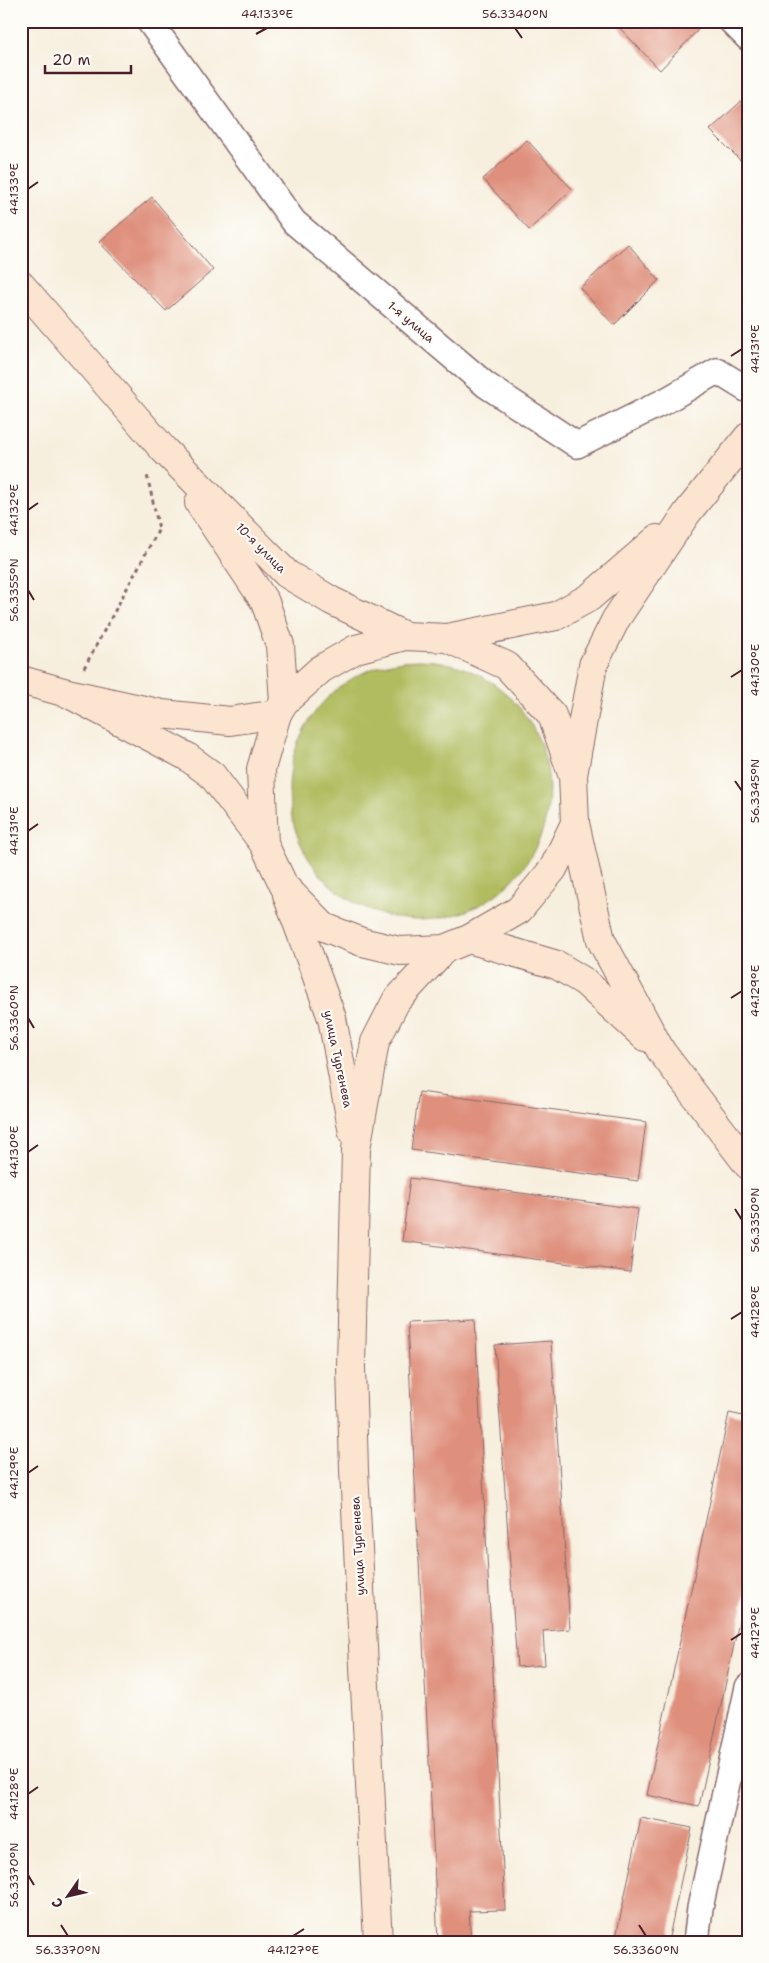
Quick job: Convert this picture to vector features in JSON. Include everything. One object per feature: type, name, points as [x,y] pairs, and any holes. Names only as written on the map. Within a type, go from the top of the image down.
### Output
[{"type":"street","name":"1-я улица","points":[[149,21],[294,222],[486,385],[577,445],[667,400],[717,371],[748,390]]},
{"type":"street","points":[[731,21],[748,38]]},
{"type":"street","name":"10-я улица","points":[[21,285],[163,449],[287,574],[332,601],[404,636]]},
{"type":"street","points":[[748,437],[687,512],[616,619],[593,665],[573,775],[575,822],[601,940],[661,1051],[748,1165]]},
{"type":"street","name":"10-я улица","points":[[163,449],[265,602],[280,645],[280,708]]},
{"type":"street","points":[[264,844],[261,769],[280,708],[320,669],[356,649],[404,636],[447,638],[556,616],[590,597],[687,512]]},
{"type":"street","points":[[447,638],[507,666],[552,715],[573,775]]},
{"type":"street","points":[[21,680],[67,693],[162,714],[230,721],[280,708]]},
{"type":"street","points":[[67,693],[186,756],[212,775],[264,844],[284,886],[324,927],[362,942],[400,951],[444,949],[470,939],[519,910],[553,869],[575,822]]},
{"type":"street","name":"улица Тургенева","points":[[284,886],[332,1018],[356,1149]]},
{"type":"street","points":[[470,939],[557,965],[585,982],[661,1051]]},
{"type":"street","name":"улица Тургенева","points":[[378,1942],[352,1395],[356,1149],[375,1042],[396,1001],[444,949]]},
{"type":"street","points":[[696,1942],[700,1908],[748,1687]]},
{"type":"path","points":[[67,693],[90,661],[159,529],[145,465],[163,449]]},
{"type":"green space","points":[[419,660],[444,662],[480,675],[502,689],[520,707],[539,740],[547,765],[549,790],[547,815],[534,851],[520,873],[502,891],[469,910],[444,918],[419,920],[394,918],[358,905],[336,891],[318,873],[299,840],[291,815],[289,790],[291,765],[304,729],[318,707],[336,689],[369,670],[394,662]]},
{"type":"building","points":[[613,21],[690,21],[698,30],[660,70]]},
{"type":"building","points":[[748,95],[748,168],[710,130]]},
{"type":"building","points":[[527,140],[572,189],[529,230],[483,179]]},
{"type":"building","points":[[152,197],[213,270],[166,311],[99,242]]},
{"type":"building","points":[[628,244],[659,280],[614,325],[580,288]]},
{"type":"building","points":[[419,1092],[646,1122],[638,1181],[411,1150]]},
{"type":"building","points":[[410,1178],[638,1209],[630,1272],[402,1241]]},
{"type":"building","points":[[475,1319],[505,1910],[469,1911],[471,1942],[438,1942],[407,1322]]},
{"type":"building","points":[[551,1341],[570,1629],[543,1631],[545,1665],[517,1667],[495,1345]]},
{"type":"building","points":[[729,1413],[748,1417],[748,1580],[699,1806],[647,1795]]},
{"type":"building","points":[[641,1818],[692,1828],[668,1942],[615,1942]]}]
